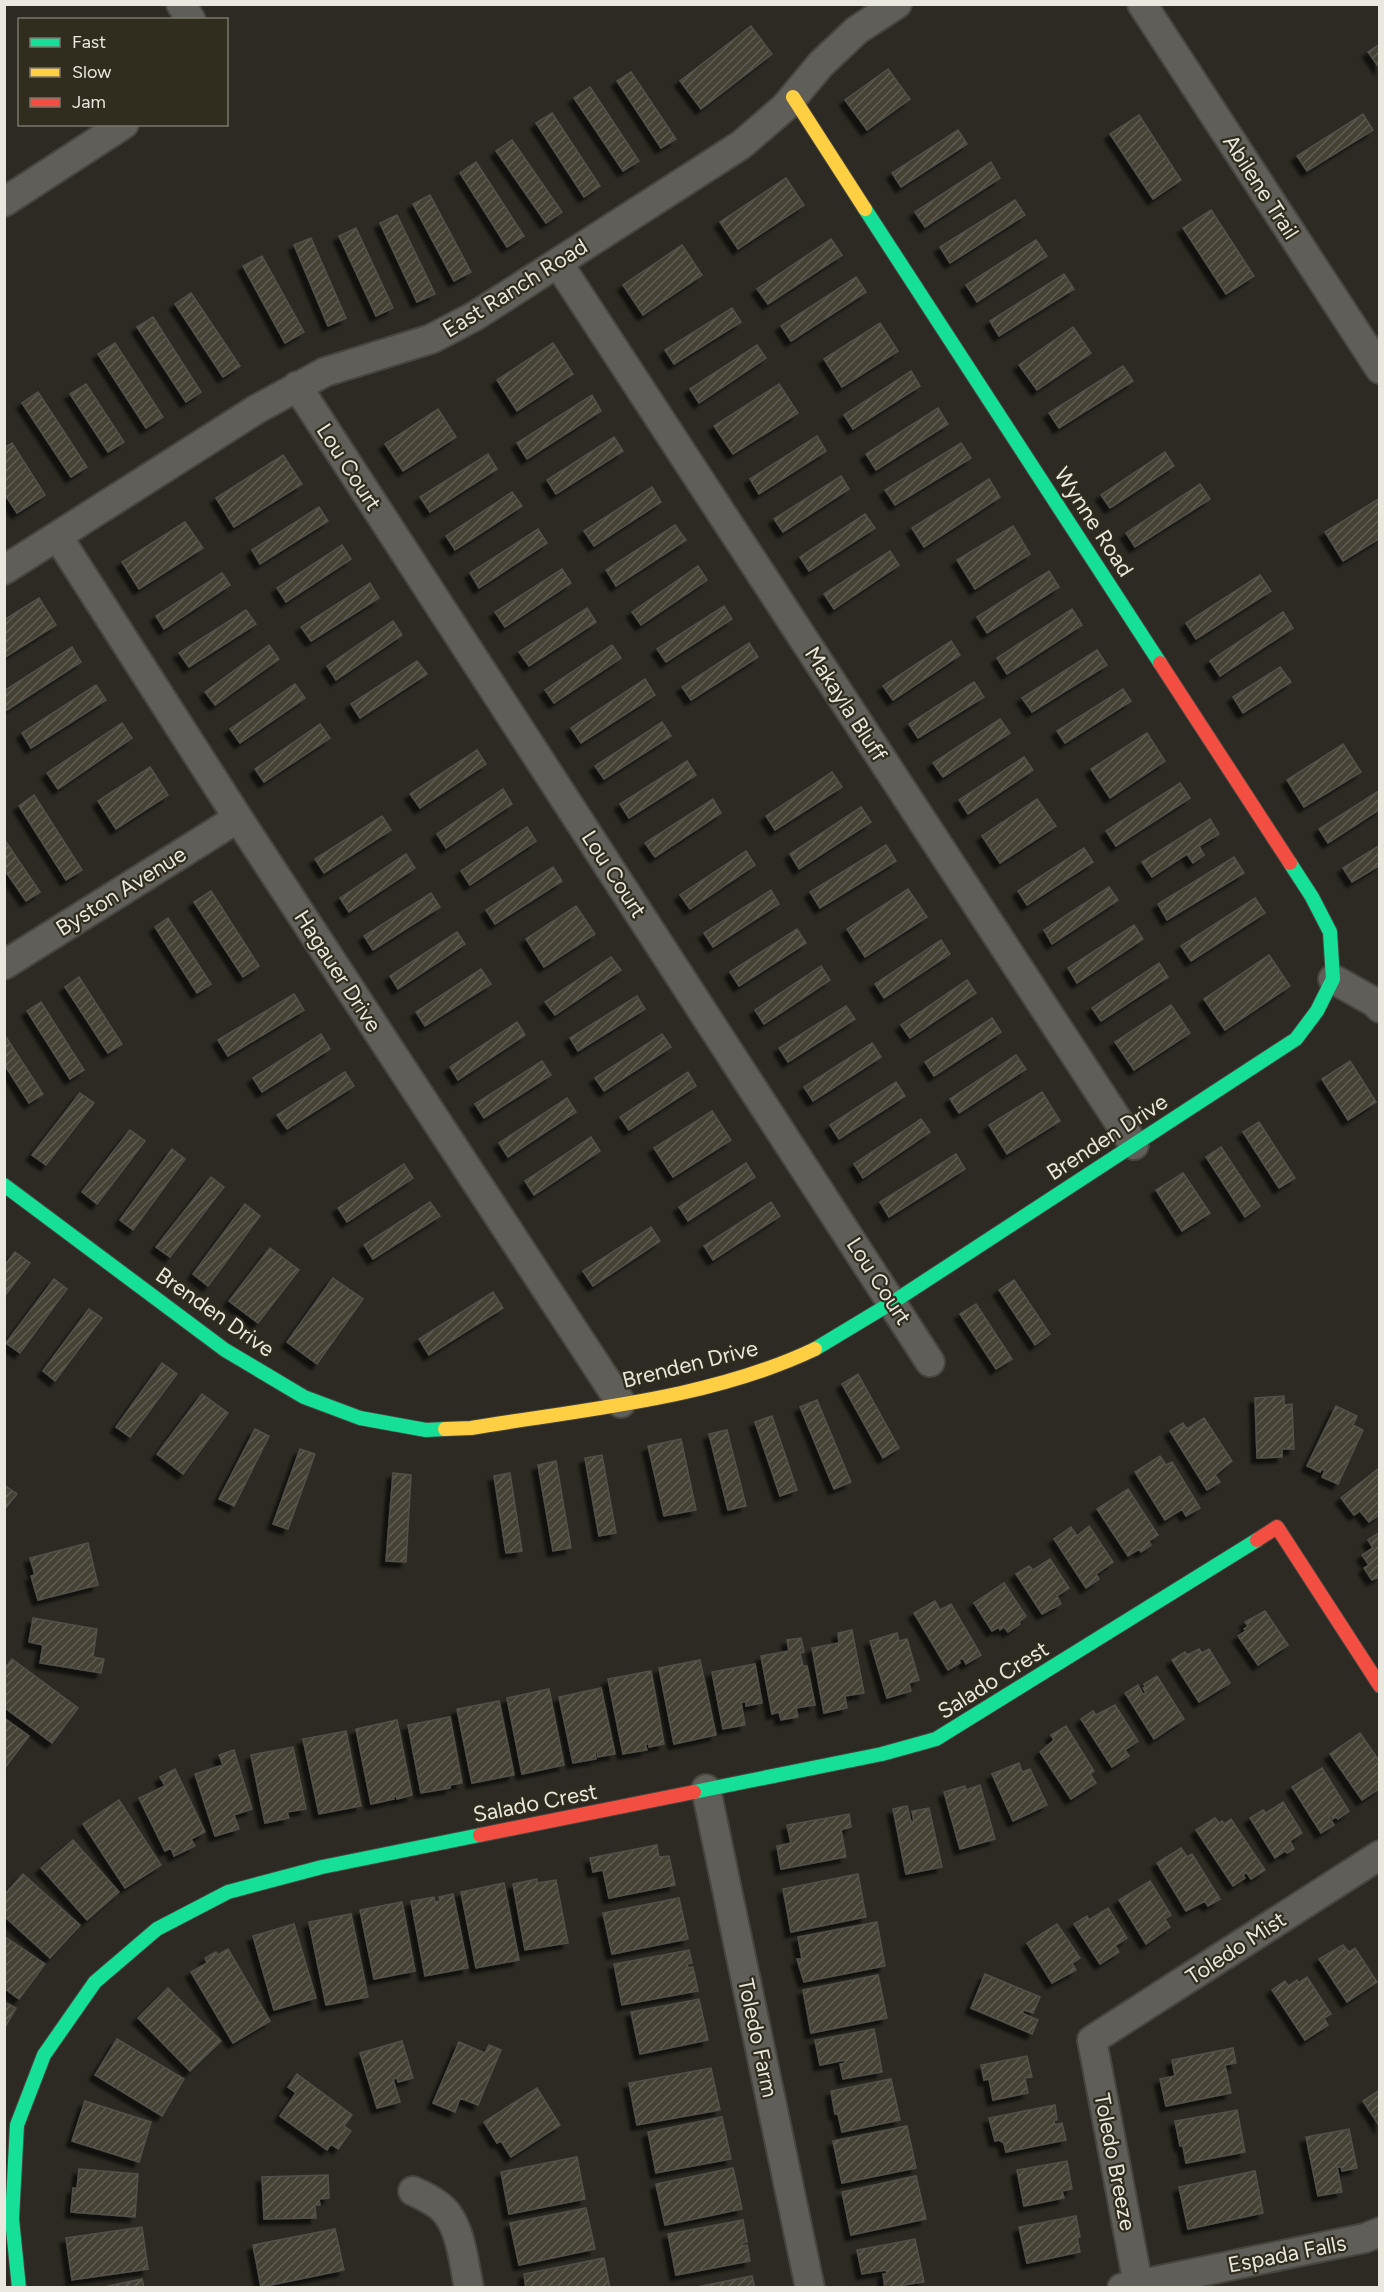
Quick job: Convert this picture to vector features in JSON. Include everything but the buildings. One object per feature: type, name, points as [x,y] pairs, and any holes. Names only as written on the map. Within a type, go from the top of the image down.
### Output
[{"type":"street","points":[[181,4],[190,18]]},
{"type":"street","name":"East Ranch Road","points":[[4,570],[297,386],[325,372],[431,339],[475,316],[741,145],[785,107],[821,64],[857,30],[897,4]]},
{"type":"street","name":"Abilene Trail","points":[[1142,4],[1380,369]]},
{"type":"street","name":"Wynne Road","points":[[794,97],[1312,897],[1330,932],[1333,979]]},
{"type":"street","points":[[4,202],[121,126]]},
{"type":"street","name":"Makayla Bluff","points":[[558,263],[1134,1145]]},
{"type":"street","name":"Lou Court","points":[[297,386],[930,1362]]},
{"type":"street","name":"Hagauer Drive","points":[[58,537],[238,818],[621,1403]]},
{"type":"street","name":"Byston Avenue","points":[[4,965],[238,818]]},
{"type":"street","points":[[1333,979],[1374,1002],[1380,1008]]},
{"type":"street","name":"Brenden Drive","points":[[4,1185],[225,1350],[304,1397],[360,1418],[426,1430],[471,1428],[675,1394],[739,1378],[813,1350],[893,1302],[1296,1039],[1317,1011],[1333,979]]},
{"type":"street","name":"Salado Crest","points":[[16,2287],[12,2219],[17,2125],[44,2055],[95,1982],[157,1929],[228,1892],[322,1867],[882,1754],[936,1740],[1277,1527],[1380,1686]]},
{"type":"street","name":"Toledo Farm","points":[[706,1789],[810,2288]]},
{"type":"street","name":"Toledo Mist","points":[[1092,2040],[1380,1855]]},
{"type":"street","name":"Toledo Breeze","points":[[1092,2040],[1130,2286]]},
{"type":"street","points":[[413,2191],[434,2202],[448,2214],[458,2237],[469,2288]]},
{"type":"street","name":"Espada Falls","points":[[1130,2286],[1365,2238],[1380,2232]]},
{"type":"traffic: fast","points":[[865,209],[1160,663]]},
{"type":"traffic: fast","points":[[815,1349],[893,1302],[1296,1039],[1317,1011],[1333,979],[1330,932],[1312,897],[1290,863]]},
{"type":"traffic: fast","points":[[4,1185],[225,1350],[304,1397],[360,1418],[426,1430],[445,1429]]},
{"type":"traffic: fast","points":[[694,1792],[882,1754],[936,1739],[1257,1540]]},
{"type":"traffic: fast","points":[[19,2288],[12,2219],[17,2125],[44,2055],[95,1982],[157,1929],[228,1892],[322,1867],[480,1835]]},
{"type":"traffic: slow","points":[[793,97],[865,209]]},
{"type":"traffic: slow","points":[[445,1429],[471,1428],[602,1408],[690,1391],[775,1366],[815,1349]]},
{"type":"traffic: jam","points":[[1160,663],[1290,863]]},
{"type":"traffic: jam","points":[[1257,1540],[1277,1527],[1380,1686]]},
{"type":"traffic: jam","points":[[480,1835],[694,1792]]}]
